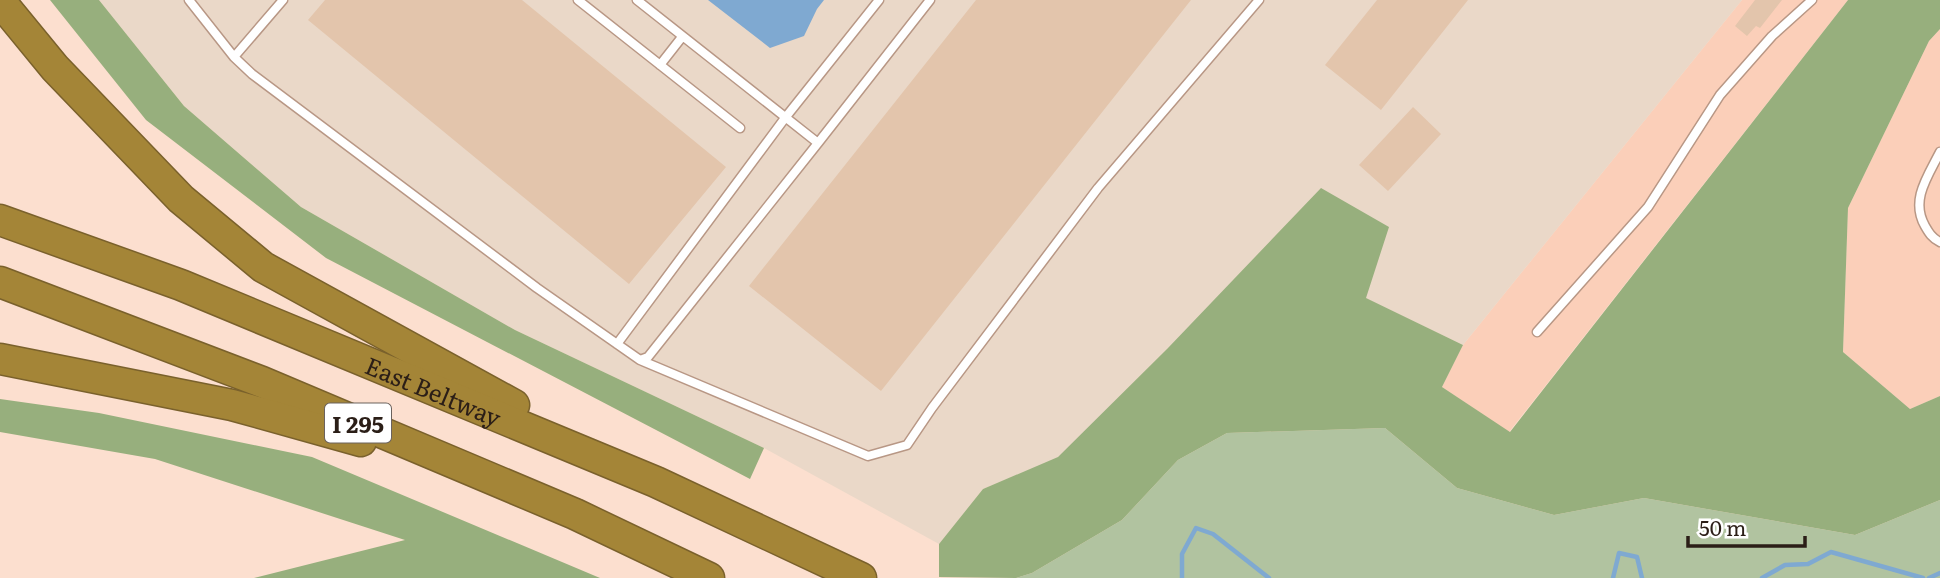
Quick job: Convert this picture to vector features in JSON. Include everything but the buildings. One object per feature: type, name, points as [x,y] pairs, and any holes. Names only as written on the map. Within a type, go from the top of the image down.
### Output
[{"type":"highway","points":[[0,1],[55,68],[181,199],[263,267],[656,481]]},
{"type":"highway","name":"East Beltway","points":[[0,220],[181,285],[656,481],[861,578]]},
{"type":"highway","name":"I 295","points":[[0,282],[262,382],[575,514],[709,578]]},
{"type":"highway","points":[[0,359],[232,405],[483,475]]},
{"type":"lane","points":[[189,0],[234,57],[253,74],[617,345],[640,360],[868,456],[907,445],[1098,188],[1259,0]]},
{"type":"lane","points":[[234,57],[283,0]]},
{"type":"lane","points":[[578,0],[740,128]]},
{"type":"lane","points":[[637,0],[818,143]]},
{"type":"lane","points":[[617,345],[785,118],[879,0]]},
{"type":"lane","points":[[640,360],[648,357],[930,0]]},
{"type":"lane","points":[[1536,332],[1648,207],[1720,95],[1772,36],[1812,0]]},
{"type":"lane","points":[[660,65],[682,37]]},
{"type":"lane","points":[[1940,152],[1921,191],[1917,206],[1932,238],[1940,242]]},
{"type":"shaded area","points":[[99,0],[1742,0],[1463,345],[1365,298],[1168,348],[1058,458],[983,489],[939,544],[764,448],[515,330],[301,207],[184,106]]},
{"type":"shaded area","points":[[1742,0],[1848,0],[1509,432],[1442,387],[1463,345]]},
{"type":"shaded area","points":[[1940,29],[1940,396],[1910,409],[1843,352],[1848,208],[1929,41]]},
{"type":"green space","points":[[50,0],[99,0],[184,106],[301,207],[515,330],[764,448],[750,479],[326,258],[146,120]]},
{"type":"green space","points":[[1848,0],[1940,0],[1940,29],[1929,41],[1848,208],[1843,352],[1910,409],[1940,396],[1940,500],[1855,535],[1644,498],[1554,515],[1457,488],[1385,428],[1227,433],[1178,460],[1122,520],[1032,573],[1016,578],[939,577],[939,544],[983,489],[1058,457],[1168,348],[1321,188],[1389,227],[1366,298],[1463,345],[1442,387],[1510,432]]},
{"type":"green space","points":[[0,399],[99,413],[312,457],[600,578],[254,578],[405,540],[155,459],[0,432]]},
{"type":"green space","points":[[1385,428],[1457,488],[1554,515],[1644,498],[1855,535],[1940,500],[1940,578],[1016,578],[1032,573],[1122,520],[1178,460],[1227,433]]},
{"type":"water","points":[[708,0],[824,0],[804,36],[770,48]]},
{"type":"waterway","points":[[1182,578],[1182,554],[1196,528],[1213,534],[1269,578]]},
{"type":"waterway","points":[[1762,578],[1785,565],[1808,564],[1831,552],[1923,578]]},
{"type":"waterway","points":[[1613,578],[1619,553],[1637,557],[1642,578]]},
{"type":"waterway","points":[[1929,578],[1940,573]]}]
